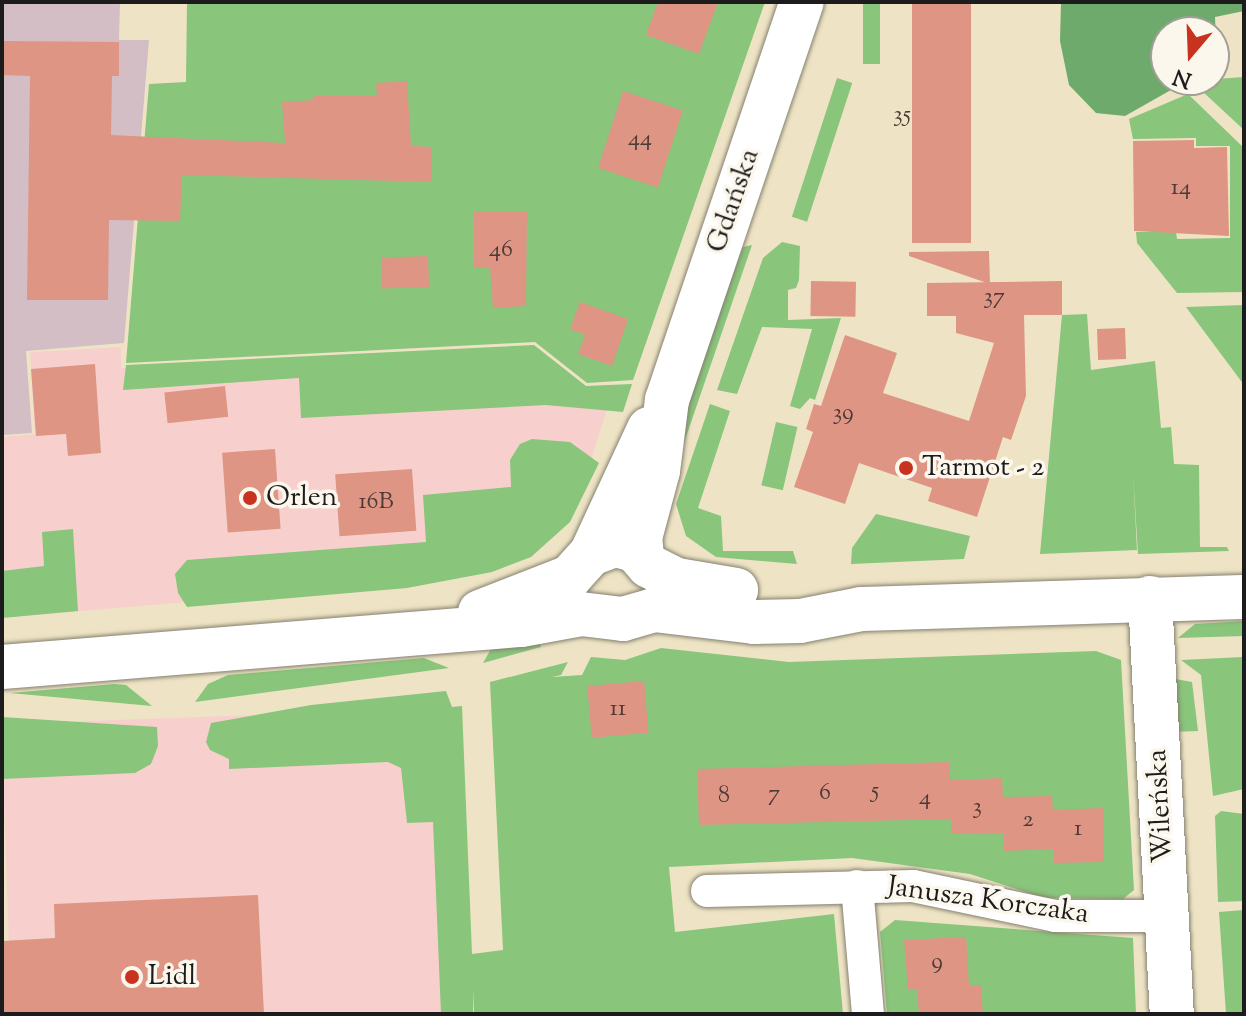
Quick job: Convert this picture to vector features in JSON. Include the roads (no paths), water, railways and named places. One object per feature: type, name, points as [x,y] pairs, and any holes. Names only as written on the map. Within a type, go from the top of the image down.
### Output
[{"type":"street","name":"Gdańska","points":[[645,561],[640,538],[658,471],[667,400],[802,2]]},
{"type":"street","name":"Gdańska","points":[[586,561],[639,445],[667,400]]},
{"type":"street","points":[[440,628],[557,583],[586,561],[615,545],[677,580],[861,609]]},
{"type":"street","points":[[586,561],[579,589],[618,613]]},
{"type":"street","points":[[618,613],[652,590],[645,561]]},
{"type":"street","points":[[2,667],[671,610],[754,622],[800,621],[861,609],[1244,597]]},
{"type":"street","name":"Wileńska","points":[[1150,598],[1172,1014]]},
{"type":"street","name":"Janusza Korczaka","points":[[857,886],[868,1014]]},
{"type":"street","name":"Janusza Korczaka","points":[[707,891],[913,886],[1055,916],[1166,916]]},
{"type":"place","name":"Tarmot - 2","points":[[906,468]]},
{"type":"place","name":"Orlen","points":[[250,498]]},
{"type":"place","name":"Lidl","points":[[132,977]]}]
